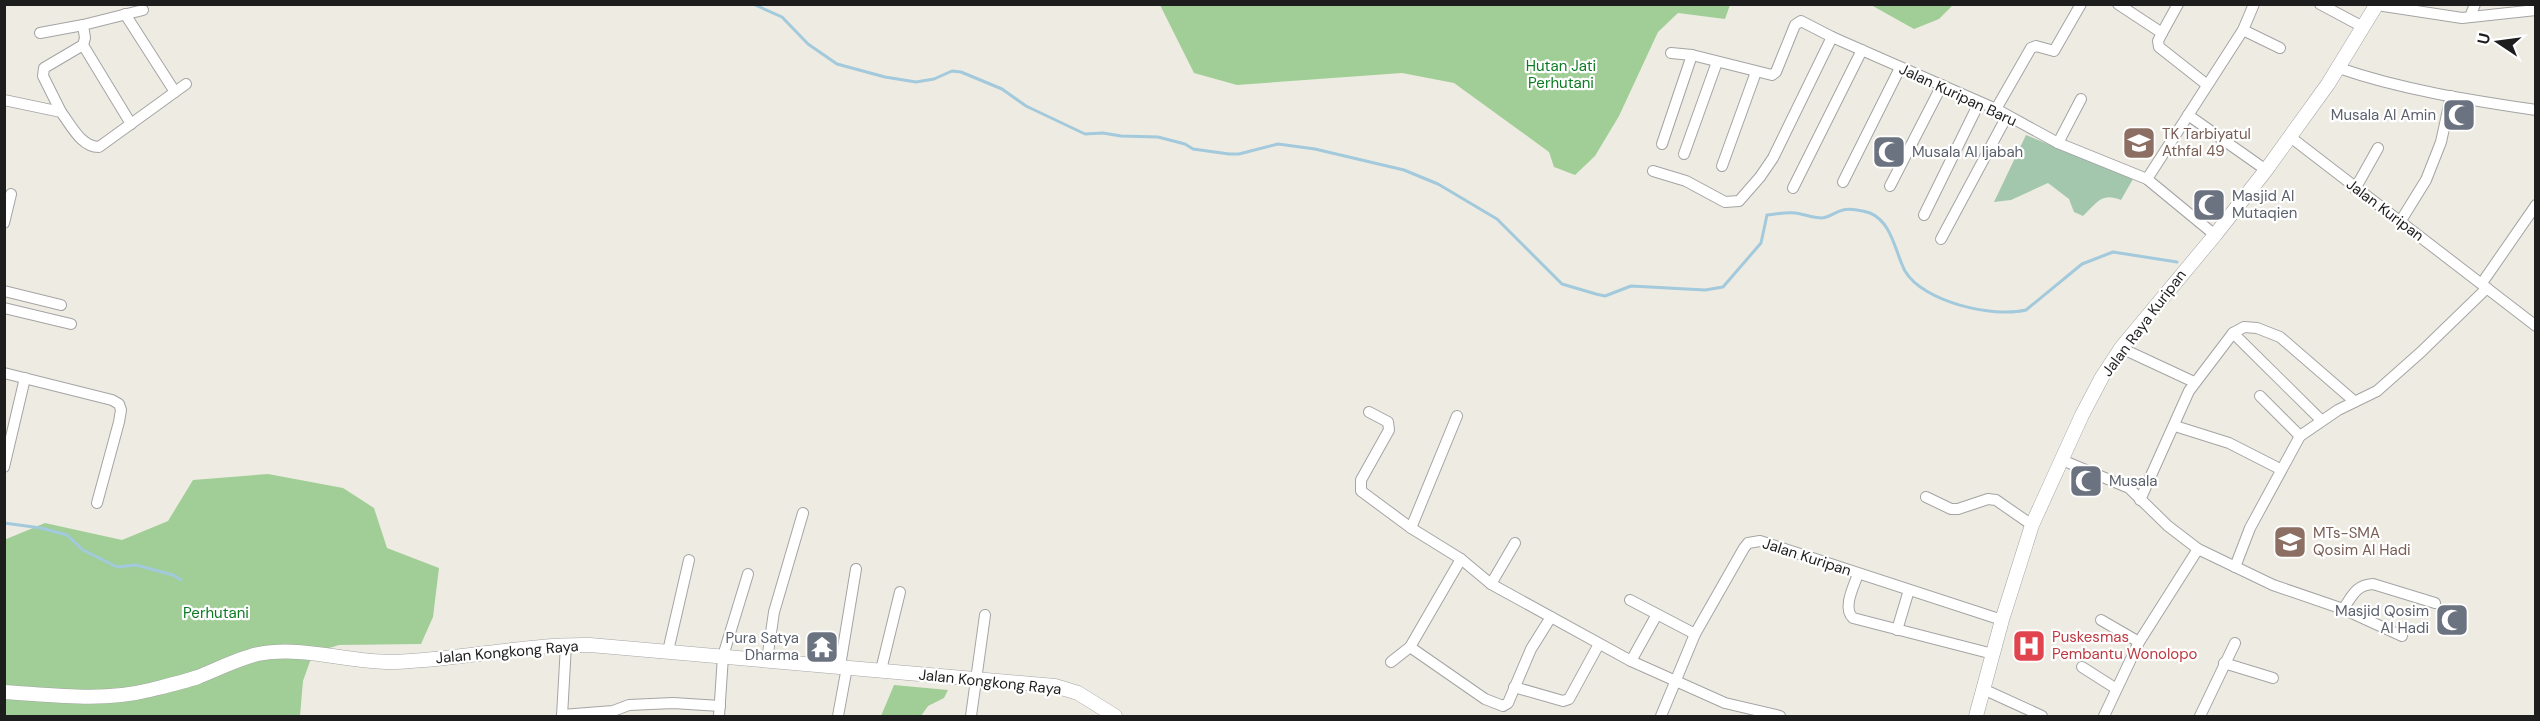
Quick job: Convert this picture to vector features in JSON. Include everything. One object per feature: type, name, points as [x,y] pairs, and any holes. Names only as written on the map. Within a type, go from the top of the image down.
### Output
[{"type":"street","points":[[1996,109],[2031,48],[2036,46],[2054,51],[2081,4]]},
{"type":"street","points":[[2178,4],[2158,41],[2159,47],[2206,84]]},
{"type":"street","points":[[2146,179],[2243,30],[2254,4]]},
{"type":"street","points":[[2320,4],[2363,27]]},
{"type":"street","points":[[2470,17],[2475,4]]},
{"type":"street","points":[[2377,5],[2439,16],[2470,17],[2535,10]]},
{"type":"street","name":"Jalan Raya Kuripan","points":[[1976,717],[2002,620],[2032,525],[2082,415],[2121,348],[2215,235],[2265,170],[2339,68],[2377,5]]},
{"type":"street","points":[[2125,6],[2162,33]]},
{"type":"street","points":[[40,33],[143,10]]},
{"type":"street","points":[[125,14],[175,92]]},
{"type":"street","name":"Jalan Kuripan Baru","points":[[1756,72],[1769,76],[1776,72],[1797,22],[1801,21],[1900,68],[1996,109],[2058,143],[2146,179],[2215,235]]},
{"type":"street","points":[[83,25],[85,38],[83,45],[48,64],[43,72],[61,112],[82,140],[93,147],[99,147],[186,84]]},
{"type":"street","points":[[2243,30],[2280,48]]},
{"type":"street","points":[[1653,171],[1686,181],[1725,202],[1739,201],[1773,158],[1832,37]]},
{"type":"street","points":[[83,45],[131,124]]},
{"type":"street","points":[[1793,188],[1862,50]]},
{"type":"street","points":[[1671,53],[1692,55],[1756,72],[1722,166]]},
{"type":"street","points":[[1662,144],[1692,55]]},
{"type":"street","points":[[1684,154],[1717,62]]},
{"type":"street","points":[[1843,182],[1900,68]]},
{"type":"street","points":[[2339,68],[2451,96],[2535,110]]},
{"type":"street","points":[[1890,186],[1942,86]]},
{"type":"street","points":[[2400,222],[2426,180],[2441,142],[2451,96]]},
{"type":"street","points":[[2058,143],[2081,99]]},
{"type":"street","points":[[4,100],[61,112]]},
{"type":"street","points":[[1924,215],[1979,103]]},
{"type":"street","points":[[2188,115],[2265,170]]},
{"type":"street","points":[[1941,239],[2007,116]]},
{"type":"street","name":"Jalan Kuripan","points":[[2289,136],[2535,326]]},
{"type":"street","points":[[2355,189],[2378,148]]},
{"type":"street","points":[[4,223],[11,194]]},
{"type":"street","points":[[2235,567],[2250,528],[2300,435],[2354,401],[2377,391],[2421,352],[2484,285],[2535,205]]},
{"type":"street","points":[[4,291],[61,305]]},
{"type":"street","points":[[4,308],[71,324]]},
{"type":"street","points":[[2140,500],[2194,382],[2233,333],[2244,327],[2257,328],[2280,337],[2354,401]]},
{"type":"street","points":[[2233,333],[2321,420]]},
{"type":"street","points":[[2121,348],[2194,382]]},
{"type":"street","points":[[4,373],[112,400],[119,404],[121,410],[119,422],[97,502]]},
{"type":"street","points":[[4,466],[25,378]]},
{"type":"street","points":[[2260,396],[2300,435]]},
{"type":"street","points":[[1369,412],[1388,422],[1389,430],[1361,480],[1361,491],[1412,528],[1461,559],[1491,584],[1599,644],[1631,661],[1725,703],[1780,717]]},
{"type":"street","points":[[1412,528],[1457,416]]},
{"type":"street","points":[[2175,426],[2229,443],[2280,469]]},
{"type":"street","points":[[2062,460],[2130,488],[2168,526],[2198,549],[2273,585],[2343,609],[2402,636]]},
{"type":"street","points":[[1926,497],[1951,509],[1959,509],[1988,499],[1996,500],[2032,525]]},
{"type":"street","points":[[767,660],[774,612],[803,513]]},
{"type":"street","name":"Jalan Kuripan","points":[[1695,634],[1744,548],[1753,541],[1760,541],[2002,620]]},
{"type":"street","points":[[1491,584],[1515,543]]},
{"type":"street","points":[[2104,717],[2115,688],[2139,642],[2198,549]]},
{"type":"street","points":[[1391,662],[1410,646],[1461,559]]},
{"type":"street","points":[[668,651],[689,560]]},
{"type":"street","points":[[838,717],[856,569]]},
{"type":"street","points":[[566,645],[562,716],[613,711],[629,705],[673,704],[720,711],[723,656],[747,574]]},
{"type":"street","points":[[1858,574],[1849,602],[1849,614],[1853,618],[1993,654]]},
{"type":"street","points":[[2343,609],[2355,590],[2365,584],[2373,584],[2435,603]]},
{"type":"street","points":[[1897,630],[1909,590]]},
{"type":"street","points":[[881,670],[900,592]]},
{"type":"street","points":[[1630,600],[1656,616],[1695,634],[1661,717]]},
{"type":"street","points":[[971,717],[985,615]]},
{"type":"street","points":[[1410,646],[1494,705],[1503,706],[1508,703],[1531,650],[1551,616]]},
{"type":"street","points":[[1631,661],[1656,616]]},
{"type":"street","points":[[2101,620],[2139,642]]},
{"type":"street","points":[[2200,717],[2235,643]]},
{"type":"street","points":[[1514,687],[1563,701],[1569,699],[1599,644]]},
{"type":"street","name":"Jalan Kongkong Raya","points":[[4,692],[94,698],[147,691],[196,677],[258,654],[279,652],[392,662],[566,645],[668,651],[1055,686],[1078,693],[1114,717]]},
{"type":"street","points":[[2224,663],[2273,678]]},
{"type":"street","points":[[2082,667],[2115,688]]},
{"type":"street","points":[[1983,689],[2042,717]]},
{"type":"green space","name":"Hutan Jati Perhutani","points":[[1160,5],[1730,5],[1725,19],[1678,13],[1658,32],[1619,116],[1595,156],[1575,175],[1554,167],[1549,152],[1454,83],[1402,73],[1237,85],[1194,73]]},
{"type":"green space","points":[[1871,5],[1953,5],[1939,19],[1914,29]]},
{"type":"green space","points":[[2026,135],[2133,179],[2121,200],[2104,198],[2083,216],[2074,212],[2069,199],[2048,183],[2011,200],[1994,202]]},
{"type":"green space","name":"Perhutani","points":[[268,474],[343,488],[374,508],[387,548],[439,568],[433,617],[421,644],[339,645],[313,653],[303,681],[300,716],[5,716],[4,540],[45,523],[122,540],[168,521],[193,480]]},
{"type":"green space","points":[[894,685],[948,690],[944,698],[928,706],[921,716],[881,716]]},
{"type":"waterway","points":[[753,4],[782,17],[808,44],[837,64],[885,77],[916,82],[934,79],[952,71],[961,72],[1002,89],[1026,106],[1085,134],[1158,137],[1185,144],[1193,149],[1229,154],[1239,154],[1278,144],[1315,149],[1404,170],[1438,184],[1497,219],[1562,284],[1605,296],[1631,286],[1705,290],[1723,287],[1761,243],[1767,215],[1795,213],[1822,218],[1846,209],[1870,213],[1883,223],[1892,238],[1905,271],[1914,282],[1927,291],[1960,305],[1996,312],[2026,310],[2082,264],[2113,252],[2177,262]]},
{"type":"waterway","points":[[4,523],[41,528],[67,535],[83,550],[117,567],[136,565],[173,575],[181,580]]},
{"type":"place","name":"Musala Al Amin","points":[[2459,115]]},
{"type":"place","name":"TK Tarbiyatul Athfal 49","points":[[2139,143]]},
{"type":"place","name":"Musala Al Ijabah","points":[[1889,152]]},
{"type":"place","name":"Masjid Al Mutaqien","points":[[2209,205]]},
{"type":"place","name":"Musala","points":[[2086,481]]},
{"type":"place","name":"MTs-SMA Qosim Al Hadi","points":[[2290,542]]},
{"type":"place","name":"Masjid Qosim Al Hadi","points":[[2452,620]]},
{"type":"place","name":"Puskesmas Pembantu Wonolopo","points":[[2029,646]]},
{"type":"place","name":"Pura Satya Dharma","points":[[822,647]]}]
